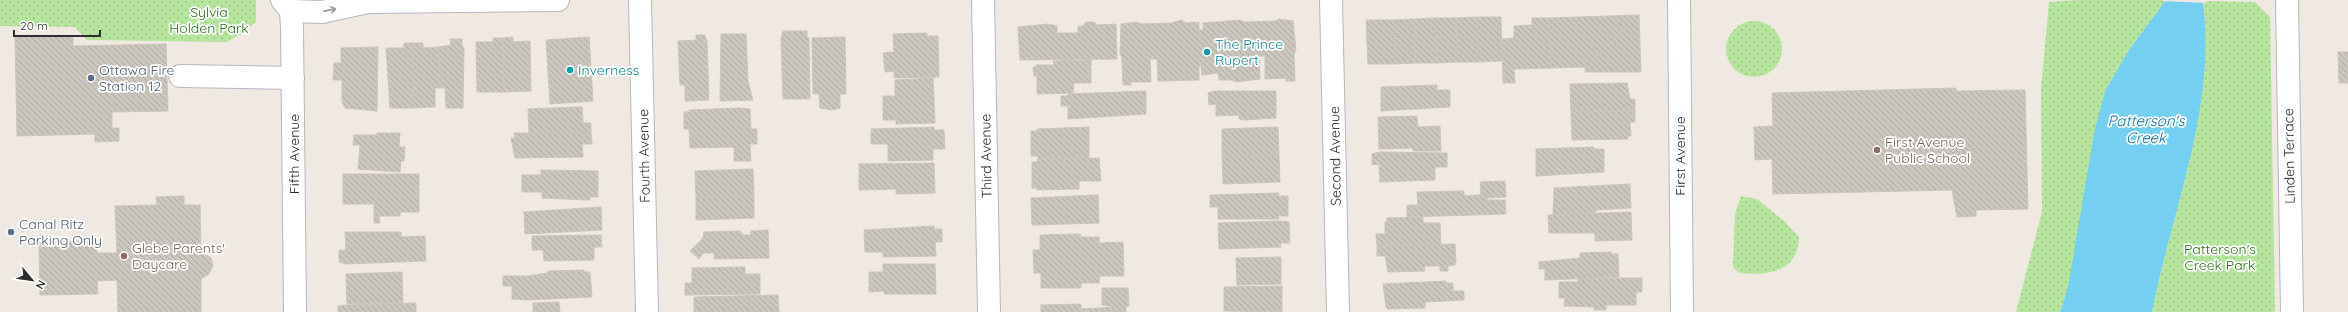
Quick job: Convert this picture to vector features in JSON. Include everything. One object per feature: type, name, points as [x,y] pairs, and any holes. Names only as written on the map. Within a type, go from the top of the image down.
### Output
[{"type":"street","points":[[287,6],[322,12],[365,1],[558,0]]},
{"type":"street","name":"Fourth Avenue","points":[[640,0],[648,312]]},
{"type":"street","name":"Third Avenue","points":[[983,0],[989,312]]},
{"type":"street","name":"Second Avenue","points":[[1331,0],[1338,312]]},
{"type":"street","name":"First Avenue","points":[[1679,0],[1682,312]]},
{"type":"street","name":"Linden Terrace","points":[[2287,0],[2292,312]]},
{"type":"street","name":"Fifth Avenue","points":[[287,6],[293,78],[295,312]]},
{"type":"street","points":[[180,76],[293,78]]},
{"type":"green space","name":"Sylvia Holden Park","points":[[0,0],[256,0],[256,22],[241,34],[226,42],[87,40],[75,27],[0,26]]},
{"type":"green space","points":[[2079,0],[2166,0],[2129,50],[2106,89],[2068,287],[2060,312],[2016,312],[2042,212],[2041,88],[2049,2]]},
{"type":"green space","name":"Patterson's Creek Park","points":[[2203,1],[2255,2],[2270,17],[2275,312],[2152,312],[2181,196],[2198,119],[2204,80],[2206,40]]},
{"type":"green space","points":[[1754,21],[1765,23],[1774,29],[1780,38],[1782,49],[1780,60],[1774,69],[1765,75],[1754,77],[1743,75],[1734,69],[1728,60],[1726,49],[1728,38],[1734,29],[1743,23]]},
{"type":"green space","points":[[1741,196],[1757,199],[1785,222],[1799,237],[1797,249],[1793,258],[1787,265],[1780,269],[1760,274],[1739,273],[1733,267],[1735,214]]},
{"type":"water","name":"Patterson's Creek","points":[[2166,0],[2203,2],[2206,41],[2204,80],[2198,119],[2181,197],[2152,312],[2060,312],[2068,287],[2095,128],[2106,89],[2129,50]]},
{"type":"pier","points":[[2206,0],[2206,3],[2162,1]]},
{"type":"building","points":[[1639,15],[1641,72],[1585,72],[1585,67]]},
{"type":"building","points":[[1639,15],[1585,67],[1551,68],[1549,18]]},
{"type":"building","points":[[1477,17],[1501,17],[1502,61],[1478,62]]},
{"type":"building","points":[[1477,17],[1478,62],[1458,62],[1456,18]]},
{"type":"building","points":[[1435,18],[1456,18],[1458,62],[1437,63]]},
{"type":"building","points":[[1435,18],[1437,63],[1415,63],[1414,19]]},
{"type":"building","points":[[1532,18],[1549,18],[1551,68],[1514,69],[1515,83],[1503,83],[1502,39],[1514,38],[1514,26],[1532,25]]},
{"type":"building","name":"The Prince Rupert","points":[[1279,19],[1293,21],[1296,50],[1294,54],[1295,81],[1286,81],[1286,78],[1265,79],[1265,56],[1259,56],[1260,79],[1236,82],[1232,80],[1219,80],[1218,73],[1202,75],[1201,66],[1199,66],[1199,80],[1158,81],[1157,59],[1150,59],[1151,82],[1130,82],[1131,85],[1123,85],[1122,57],[1120,54],[1121,24],[1136,22],[1141,24],[1171,23],[1182,20],[1186,23],[1199,22],[1199,30],[1203,30],[1203,23],[1240,20],[1244,22],[1275,21]]},
{"type":"building","points":[[1414,19],[1415,63],[1395,64],[1394,20]]},
{"type":"building","points":[[1366,20],[1394,20],[1395,64],[1368,64]]},
{"type":"building","points":[[1086,22],[1094,22],[1097,25],[1116,24],[1117,59],[1020,60],[1018,27],[1048,24],[1057,26],[1057,33],[1078,33],[1078,26],[1083,26]]},
{"type":"building","points":[[783,31],[807,31],[807,38],[809,38],[810,99],[783,99],[781,39]]},
{"type":"building","points":[[927,33],[927,36],[938,36],[939,77],[894,78],[894,71],[885,72],[883,53],[894,52],[893,34]]},
{"type":"building","points":[[721,34],[746,34],[748,81],[753,100],[720,101]]},
{"type":"building","points":[[696,35],[705,35],[707,40],[709,100],[685,101],[685,85],[680,85],[678,41],[696,40]]},
{"type":"building","name":"Ottawa Fire Station 12","points":[[73,36],[73,46],[166,44],[168,111],[112,112],[112,128],[119,128],[119,141],[95,142],[95,134],[17,136],[15,37]]},
{"type":"building","points":[[513,37],[513,42],[530,41],[531,91],[504,92],[503,38]]},
{"type":"building","name":"Inverness","points":[[589,37],[593,101],[550,104],[546,40]]},
{"type":"building","points":[[845,37],[846,94],[840,94],[840,108],[832,110],[820,108],[819,94],[813,94],[812,38]]},
{"type":"building","points":[[493,38],[503,38],[504,92],[477,92],[476,42],[493,42]]},
{"type":"building","points":[[450,39],[462,39],[462,47],[464,47],[463,108],[446,108],[445,88],[440,88],[439,47],[451,45]]},
{"type":"building","points":[[404,43],[413,43],[414,108],[390,108],[386,48],[404,48]]},
{"type":"building","points":[[413,43],[423,43],[423,48],[439,47],[440,88],[435,88],[435,107],[414,108]]},
{"type":"building","points":[[378,47],[377,111],[345,108],[342,102],[342,80],[333,80],[334,63],[341,63],[341,48]]},
{"type":"building","points":[[2338,52],[2348,52],[2348,83],[2339,83]]},
{"type":"building","points":[[1091,60],[1091,83],[1074,83],[1073,93],[1037,94],[1037,76],[1034,76],[1033,68],[1037,65],[1054,65],[1053,61]]},
{"type":"building","points":[[933,78],[935,123],[896,124],[896,120],[883,120],[883,96],[895,96],[895,80]]},
{"type":"building","points":[[1627,83],[1630,99],[1635,99],[1635,111],[1571,112],[1570,84]]},
{"type":"building","points":[[1437,85],[1437,90],[1450,90],[1450,107],[1381,111],[1381,87]]},
{"type":"building","points":[[1956,88],[1956,91],[2025,90],[2028,209],[1976,210],[1976,216],[1957,217],[1952,190],[1773,194],[1772,159],[1755,160],[1754,127],[1773,126],[1772,93]]},
{"type":"building","points":[[1146,91],[1146,114],[1068,119],[1068,106],[1061,106],[1061,96],[1068,96],[1068,94]]},
{"type":"building","points":[[1215,91],[1276,91],[1276,118],[1244,120],[1239,119],[1239,115],[1216,116],[1216,104],[1209,105],[1208,93]]},
{"type":"building","points":[[582,107],[583,123],[591,123],[591,133],[529,133],[528,109]]},
{"type":"building","points":[[750,109],[751,129],[757,129],[757,144],[750,144],[751,161],[734,161],[734,147],[690,148],[689,129],[684,129],[684,112],[690,112],[689,110]]},
{"type":"building","points":[[1635,111],[1635,122],[1630,122],[1631,136],[1628,136],[1628,139],[1572,140],[1571,112]]},
{"type":"building","points":[[1417,116],[1418,127],[1440,126],[1441,151],[1413,151],[1413,148],[1379,149],[1378,117]]},
{"type":"building","points":[[934,127],[934,130],[944,130],[945,149],[933,149],[933,160],[888,161],[888,144],[871,144],[871,129]]},
{"type":"building","points":[[1089,127],[1089,158],[1038,159],[1038,156],[1031,156],[1031,131],[1037,131],[1037,129]]},
{"type":"building","points":[[1278,127],[1279,155],[1222,156],[1222,129]]},
{"type":"building","points":[[377,133],[400,133],[399,147],[405,147],[404,161],[401,161],[400,172],[358,169],[360,145],[353,145],[354,135],[377,135]]},
{"type":"building","points":[[514,133],[591,133],[592,144],[582,144],[583,157],[515,158],[511,138],[515,138]]},
{"type":"building","points":[[1594,147],[1594,149],[1604,149],[1604,172],[1536,176],[1536,149]]},
{"type":"building","points":[[1380,152],[1447,153],[1447,167],[1435,167],[1435,180],[1380,182],[1379,164],[1372,165],[1372,154]]},
{"type":"building","points":[[1279,155],[1280,182],[1223,184],[1222,156]]},
{"type":"building","points":[[1099,158],[1101,181],[1079,181],[1079,189],[1037,190],[1037,188],[1032,188],[1032,162],[1037,162],[1038,159]]},
{"type":"building","points":[[934,163],[935,193],[896,194],[896,189],[859,190],[859,164]]},
{"type":"building","points":[[753,169],[754,195],[696,198],[695,171]]},
{"type":"building","points":[[541,170],[598,171],[598,197],[589,197],[590,200],[542,198],[542,192],[522,192],[522,175],[541,175]]},
{"type":"building","points":[[343,174],[419,174],[419,212],[400,212],[400,216],[379,216],[380,223],[374,223],[374,204],[343,204]]},
{"type":"building","points":[[1505,181],[1506,197],[1487,198],[1487,200],[1505,200],[1506,214],[1407,217],[1407,205],[1418,205],[1417,192],[1464,191],[1464,196],[1481,195],[1480,182]]},
{"type":"building","points":[[1630,184],[1631,208],[1596,210],[1596,213],[1553,215],[1554,188]]},
{"type":"building","points":[[1279,193],[1278,196],[1288,196],[1288,216],[1278,216],[1279,219],[1218,219],[1218,207],[1210,207],[1210,195]]},
{"type":"building","points":[[754,195],[754,218],[696,220],[696,198]]},
{"type":"building","points":[[1098,195],[1099,223],[1032,225],[1031,198]]},
{"type":"building","name":"Glebe Parents' Daycare","points":[[184,196],[184,205],[200,205],[201,252],[211,258],[213,266],[209,274],[201,279],[201,312],[118,312],[117,280],[97,281],[98,294],[40,295],[39,242],[96,241],[97,253],[117,253],[115,206],[157,205],[156,197]]},
{"type":"building","points":[[601,207],[602,230],[525,234],[524,212]]},
{"type":"building","points":[[1631,212],[1632,240],[1595,241],[1595,233],[1549,233],[1548,215]]},
{"type":"building","points":[[1423,217],[1423,223],[1440,223],[1441,245],[1377,246],[1376,234],[1385,234],[1385,222],[1387,222],[1387,218]]},
{"type":"building","points":[[1289,222],[1290,243],[1280,243],[1281,247],[1219,249],[1218,223]]},
{"type":"building","points":[[934,226],[935,229],[942,229],[942,242],[935,242],[936,256],[883,257],[883,252],[865,252],[864,230]]},
{"type":"building","points":[[768,230],[769,258],[714,259],[714,253],[703,253],[699,259],[690,251],[703,238],[704,232],[740,231],[744,235],[750,235],[751,231]]},
{"type":"building","points":[[345,232],[401,232],[401,237],[425,236],[426,261],[346,264],[339,262],[339,250],[346,250]]},
{"type":"building","points":[[1080,234],[1081,237],[1099,237],[1099,243],[1123,242],[1124,276],[1100,276],[1099,283],[1081,283],[1081,288],[1041,288],[1041,273],[1034,273],[1033,250],[1040,250],[1040,235]]},
{"type":"building","points":[[601,235],[602,247],[594,247],[594,260],[544,261],[543,250],[532,250],[532,236]]},
{"type":"building","points":[[1455,244],[1455,265],[1448,266],[1448,271],[1440,271],[1440,266],[1424,266],[1425,271],[1388,272],[1385,256],[1377,256],[1377,246]]},
{"type":"building","points":[[1611,252],[1611,254],[1618,254],[1619,277],[1545,280],[1545,269],[1539,269],[1539,262],[1580,258],[1580,253]]},
{"type":"building","points":[[1281,257],[1281,284],[1237,285],[1236,258]]},
{"type":"building","points":[[883,264],[935,264],[936,294],[884,294],[884,291],[869,292],[869,272],[883,272]]},
{"type":"building","points":[[745,267],[745,274],[760,274],[760,294],[685,295],[685,283],[692,283],[692,268]]},
{"type":"building","points":[[584,270],[584,272],[590,272],[592,297],[528,300],[512,299],[512,286],[503,286],[503,276],[527,276],[548,273],[548,271]]},
{"type":"building","points":[[402,272],[403,303],[347,304],[346,274]]},
{"type":"building","points":[[1642,278],[1642,292],[1636,292],[1636,305],[1606,305],[1606,310],[1594,310],[1594,307],[1564,306],[1565,298],[1559,298],[1559,282],[1578,282],[1578,279]]},
{"type":"building","points":[[1446,281],[1446,283],[1453,283],[1453,291],[1464,291],[1464,300],[1425,302],[1425,308],[1388,309],[1386,307],[1383,284]]},
{"type":"building","points":[[1282,286],[1282,312],[1224,311],[1224,287]]},
{"type":"building","points":[[1102,288],[1128,288],[1129,306],[1126,306],[1126,312],[1041,312],[1041,305],[1081,304],[1081,309],[1115,307],[1102,305]]},
{"type":"building","points":[[778,295],[779,312],[694,312],[694,297]]},
{"type":"building","points":[[559,302],[560,312],[533,312],[533,303]]},
{"type":"building","points":[[416,303],[416,312],[338,312],[338,306],[346,305]]},
{"type":"place","name":"The Prince Rupert","points":[[1207,52]]},
{"type":"place","name":"Inverness","points":[[570,70]]},
{"type":"place","name":"Ottawa Fire Station 12","points":[[91,78]]},
{"type":"place","name":"First Avenue Public School","points":[[1877,150]]},
{"type":"place","name":"Canal Ritz Parking Only","points":[[11,232]]},
{"type":"place","name":"Glebe Parents' Daycare","points":[[124,256]]}]
